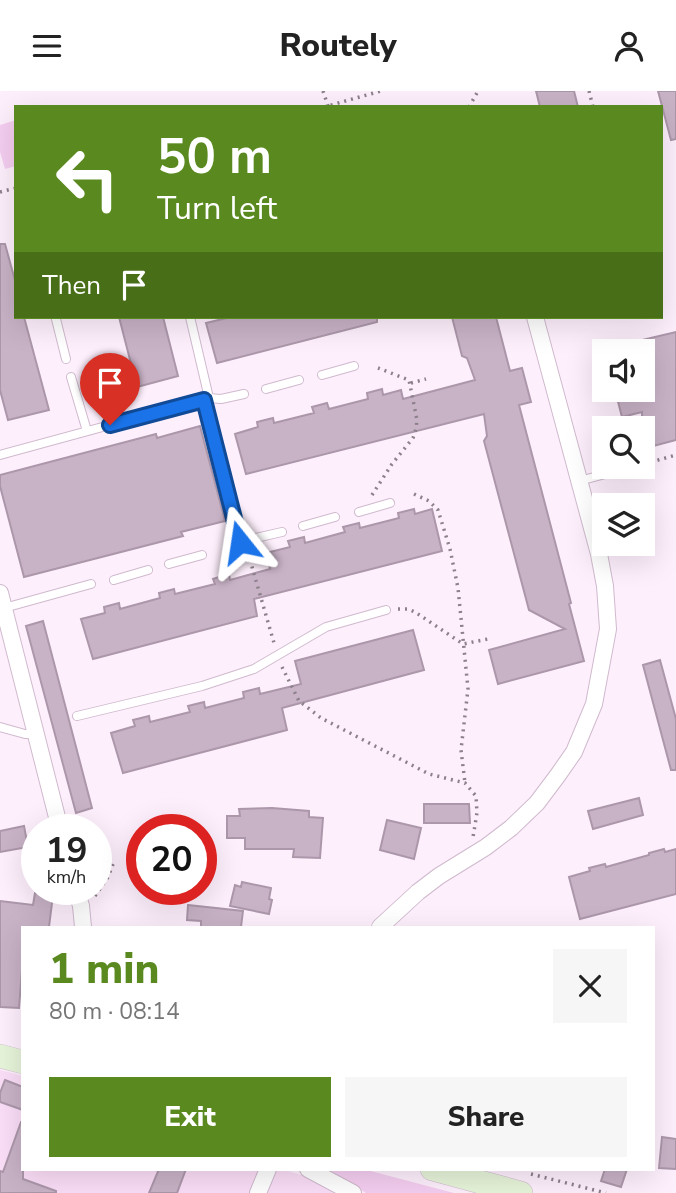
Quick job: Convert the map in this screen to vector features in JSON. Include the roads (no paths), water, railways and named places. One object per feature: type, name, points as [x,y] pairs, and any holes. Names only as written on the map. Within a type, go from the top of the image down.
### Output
[{"type":"main road","points":[[0,1056],[21,1061]]},
{"type":"main road","points":[[445,1171],[523,1183]]},
{"type":"street","points":[[381,926],[418,892],[486,847],[537,803],[573,752],[594,704],[600,681],[608,629],[605,586],[536,319]]},
{"type":"street","points":[[2,600],[56,814]]},
{"type":"street","points":[[81,905],[83,926]]},
{"type":"street","points":[[258,1193],[267,1171]]},
{"type":"street","points":[[312,1171],[353,1193]]},
{"type":"lane","points":[[56,319],[66,359]]},
{"type":"lane","points":[[190,319],[206,399],[240,542],[282,532]]},
{"type":"lane","points":[[322,375],[354,366]]},
{"type":"lane","points":[[71,377],[86,431]]},
{"type":"lane","points":[[266,389],[299,380]]},
{"type":"lane","points":[[0,455],[206,399],[244,394]]},
{"type":"lane","points":[[579,481],[592,478]]},
{"type":"lane","points":[[364,510],[390,503]]},
{"type":"lane","points":[[303,526],[335,517]]},
{"type":"lane","points":[[169,564],[202,555]]},
{"type":"lane","points":[[114,580],[148,570]]},
{"type":"lane","points":[[2,600],[91,584]]},
{"type":"lane","points":[[77,716],[232,677],[259,667],[326,627],[386,610]]},
{"type":"lane","points":[[0,727],[37,734]]}]
